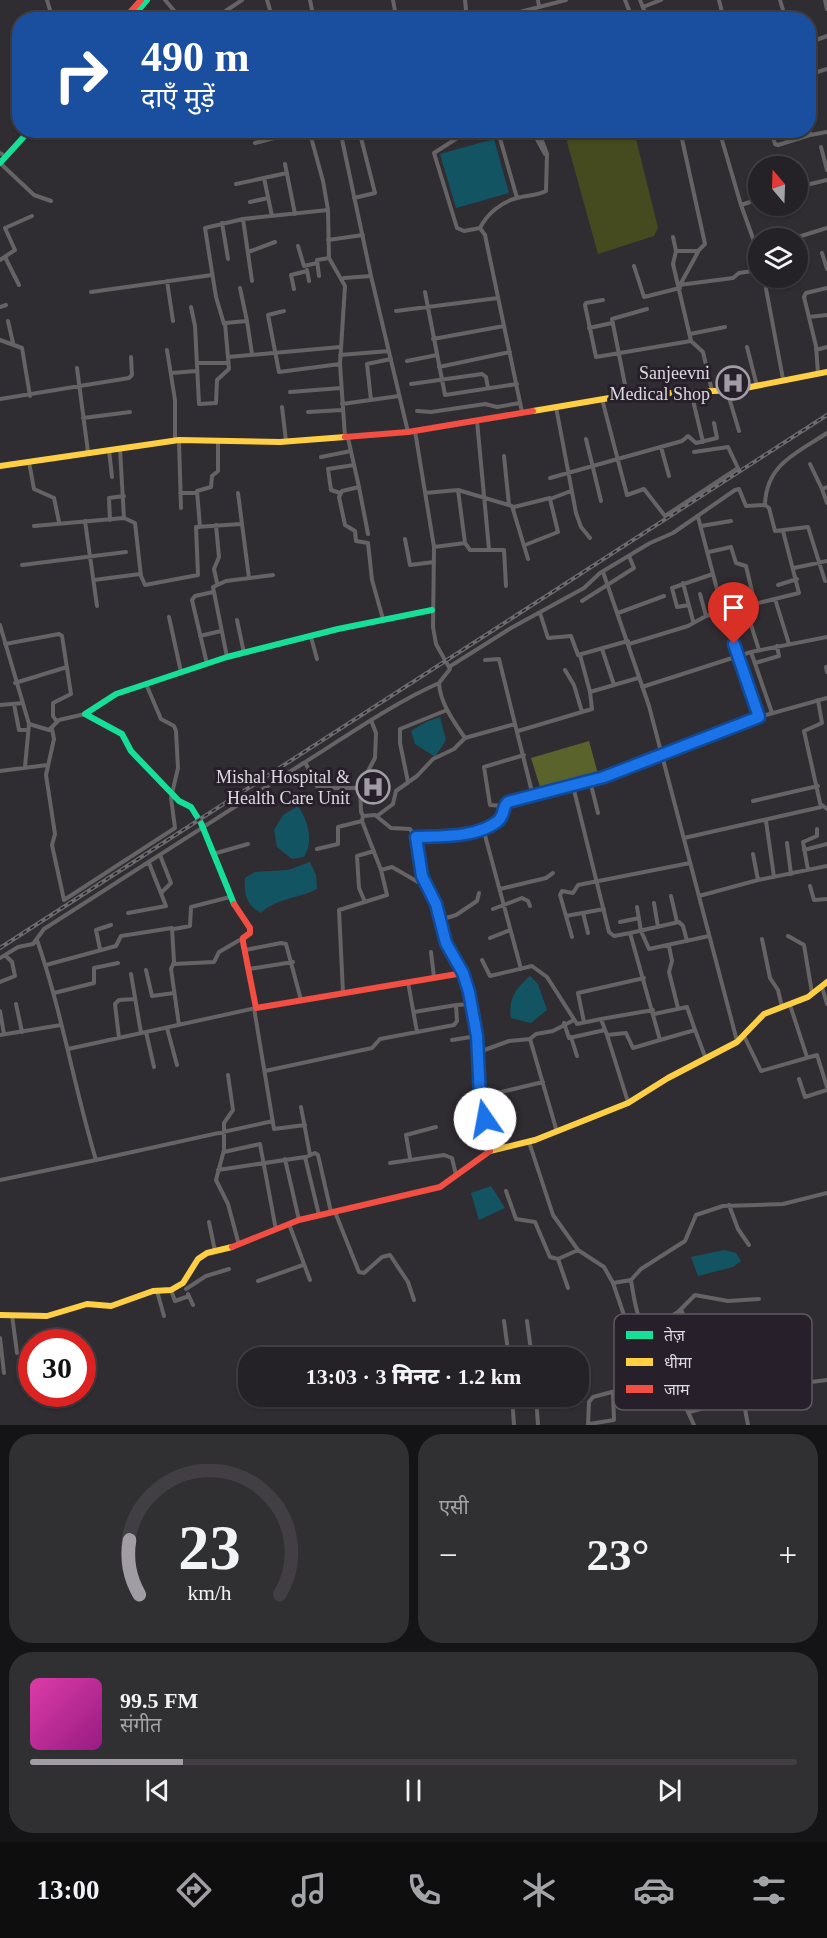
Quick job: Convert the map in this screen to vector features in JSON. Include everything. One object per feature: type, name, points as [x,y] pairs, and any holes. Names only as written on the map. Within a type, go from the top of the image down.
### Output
[{"type":"street","points":[[130,12],[141,0]]},
{"type":"street","points":[[137,12],[147,0]]},
{"type":"street","points":[[165,0],[175,12]]},
{"type":"street","points":[[225,12],[242,0]]},
{"type":"street","points":[[393,0],[395,11]]},
{"type":"street","points":[[538,0],[539,7]]},
{"type":"street","points":[[520,12],[566,0]]},
{"type":"street","points":[[640,0],[645,12]]},
{"type":"street","points":[[643,7],[661,0]]},
{"type":"street","points":[[825,0],[827,9]]},
{"type":"street","points":[[1,155],[17,138]]},
{"type":"street","points":[[23,138],[0,163],[34,195],[51,201]]},
{"type":"street","points":[[255,143],[275,138]]},
{"type":"street","points":[[310,138],[324,181],[328,210],[329,258],[343,279],[345,300],[340,347],[342,407],[346,438],[351,451],[368,534]]},
{"type":"street","points":[[2,956],[37,940],[44,929],[370,720],[406,698],[439,683],[449,672],[449,667],[436,644],[432,610],[434,547],[425,493],[412,431],[399,396],[342,138]]},
{"type":"street","points":[[354,198],[375,193],[361,138]]},
{"type":"street","points":[[455,138],[434,153],[456,228],[464,231],[480,228]]},
{"type":"street","points":[[500,138],[517,198]]},
{"type":"street","points":[[536,138],[547,157]]},
{"type":"street","points":[[480,228],[485,218],[496,208],[517,198],[546,191],[547,157],[541,138]]},
{"type":"street","points":[[680,287],[705,241],[682,138]]},
{"type":"street","points":[[721,138],[741,205],[751,228]]},
{"type":"street","points":[[774,138],[776,145],[800,138]]},
{"type":"street","points":[[821,147],[827,170]]},
{"type":"street","points":[[285,164],[295,214]]},
{"type":"street","points":[[236,184],[287,172]]},
{"type":"street","points":[[264,178],[272,216]]},
{"type":"street","points":[[808,185],[827,180]]},
{"type":"street","points":[[250,202],[268,198]]},
{"type":"street","points":[[741,205],[748,203]]},
{"type":"street","points":[[191,307],[195,326],[199,404],[214,404],[217,401],[217,380],[228,371],[228,357],[205,230],[208,226],[243,219],[328,210]]},
{"type":"street","points":[[0,260],[15,250],[5,228],[32,216]]},
{"type":"street","points":[[243,219],[252,281]]},
{"type":"street","points":[[222,223],[228,259]]},
{"type":"street","points":[[480,228],[484,235],[522,413]]},
{"type":"street","points":[[808,234],[827,228]]},
{"type":"street","points":[[328,240],[363,236]]},
{"type":"street","points":[[673,237],[676,252],[672,261],[691,341],[703,352],[712,391]]},
{"type":"street","points":[[248,252],[275,242]]},
{"type":"street","points":[[298,246],[309,281]]},
{"type":"street","points":[[676,252],[698,251]]},
{"type":"street","points":[[822,253],[827,269]]},
{"type":"street","points":[[5,257],[19,285]]},
{"type":"street","points":[[294,289],[291,275],[307,269],[318,260],[329,258]]},
{"type":"street","points":[[316,263],[319,276]]},
{"type":"street","points":[[634,266],[644,297],[680,287],[733,278],[739,273],[748,272]]},
{"type":"street","points":[[92,291],[212,275]]},
{"type":"street","points":[[343,279],[371,276]]},
{"type":"street","points":[[166,281],[173,321]]},
{"type":"street","points":[[240,288],[252,354]]},
{"type":"street","points":[[766,288],[783,379]]},
{"type":"street","points":[[818,374],[816,350],[805,295],[827,288]]},
{"type":"street","points":[[425,292],[445,395],[517,384]]},
{"type":"street","points":[[396,311],[498,298]]},
{"type":"street","points":[[603,300],[585,304],[594,356],[619,355],[691,341]]},
{"type":"street","points":[[0,307],[6,305]]},
{"type":"street","points":[[627,395],[612,319],[647,309]]},
{"type":"street","points":[[284,311],[269,313],[279,372],[340,364]]},
{"type":"street","points":[[809,316],[827,315]]},
{"type":"street","points":[[8,321],[14,344]]},
{"type":"street","points":[[224,325],[247,321]]},
{"type":"street","points":[[589,328],[612,323]]},
{"type":"street","points":[[433,339],[504,326]]},
{"type":"street","points":[[690,334],[725,327]]},
{"type":"street","points":[[0,340],[14,344],[24,351],[30,396]]},
{"type":"street","points":[[228,357],[340,347]]},
{"type":"street","points":[[747,347],[757,387]]},
{"type":"street","points":[[816,350],[827,347]]},
{"type":"street","points":[[167,350],[171,372],[181,508]]},
{"type":"street","points":[[340,355],[390,351]]},
{"type":"street","points":[[439,367],[510,352]]},
{"type":"street","points":[[407,361],[436,355]]},
{"type":"street","points":[[0,399],[30,396],[131,377],[131,357]]},
{"type":"street","points":[[371,400],[368,363],[391,359]]},
{"type":"street","points":[[197,363],[228,363]]},
{"type":"street","points":[[77,368],[88,452]]},
{"type":"street","points":[[171,372],[197,370]]},
{"type":"street","points":[[0,466],[177,440],[286,442],[412,431],[627,395],[727,391],[827,372]]},
{"type":"street","points":[[411,384],[482,374],[486,377],[488,388]]},
{"type":"street","points":[[290,392],[341,388]]},
{"type":"street","points":[[727,391],[739,431]]},
{"type":"street","points":[[690,392],[704,442]]},
{"type":"street","points":[[308,412],[399,396]]},
{"type":"street","points":[[602,399],[627,495],[645,490],[664,516],[738,468],[728,447],[694,452]]},
{"type":"street","points":[[417,411],[431,412],[484,404],[497,407],[520,404]]},
{"type":"street","points":[[282,407],[286,442]]},
{"type":"street","points":[[556,407],[567,473],[580,527],[590,538]]},
{"type":"street","points":[[83,418],[130,412]]},
{"type":"street","points":[[477,421],[489,549]]},
{"type":"street","points":[[550,478],[682,441],[688,436],[696,443],[716,440],[714,423]]},
{"type":"street","points":[[765,505],[765,494],[779,465],[827,433]]},
{"type":"street","points":[[586,440],[601,501]]},
{"type":"street","points":[[200,527],[197,493],[200,488],[211,487],[212,476],[218,471],[218,441]]},
{"type":"street","points":[[661,447],[669,476]]},
{"type":"street","points":[[120,448],[124,518]]},
{"type":"street","points":[[109,450],[112,477]]},
{"type":"street","points":[[321,457],[351,451]]},
{"type":"street","points":[[504,456],[511,506],[528,559]]},
{"type":"street","points":[[29,462],[34,489],[55,499],[59,522]]},
{"type":"street","points":[[810,464],[824,488],[827,503]]},
{"type":"street","points":[[354,465],[328,469],[331,490],[340,493],[359,487]]},
{"type":"street","points":[[449,667],[511,628],[584,588],[603,572],[698,517],[737,489],[744,504],[765,505],[769,508],[774,530],[783,531],[807,526],[825,580]]},
{"type":"street","points":[[425,493],[458,490],[511,506],[571,491]]},
{"type":"street","points":[[458,490],[465,543],[470,550],[504,551],[506,586]]},
{"type":"street","points":[[180,493],[197,493]]},
{"type":"street","points":[[238,493],[249,578]]},
{"type":"street","points":[[340,493],[345,525],[355,531],[356,541],[368,543],[372,580],[383,619]]},
{"type":"street","points":[[110,520],[109,498],[124,496]]},
{"type":"street","points":[[525,545],[558,532],[550,498]]},
{"type":"street","points":[[698,517],[723,612],[759,717]]},
{"type":"street","points":[[34,526],[124,518],[135,523],[140,574],[145,585],[198,575],[194,530],[200,527],[241,524]]},
{"type":"street","points":[[85,521],[97,606]]},
{"type":"street","points":[[701,526],[731,521]]},
{"type":"street","points":[[216,525],[219,557],[214,569],[217,583]]},
{"type":"street","points":[[580,655],[688,626],[693,621],[706,616],[798,592],[797,579],[783,531]]},
{"type":"street","points":[[405,539],[410,565],[435,562]]},
{"type":"street","points":[[434,547],[465,543]]},
{"type":"street","points":[[709,552],[731,547],[736,563],[746,567],[755,604]]},
{"type":"street","points":[[22,565],[126,552]]},
{"type":"street","points":[[582,601],[608,587],[634,568],[629,556]]},
{"type":"street","points":[[794,568],[827,561]]},
{"type":"street","points":[[603,572],[662,753],[737,1042]]},
{"type":"street","points":[[94,580],[140,574]]},
{"type":"street","points":[[227,657],[213,587],[217,583],[273,574]]},
{"type":"street","points":[[689,605],[677,607],[671,592],[674,586],[713,574]]},
{"type":"street","points":[[778,585],[797,579]]},
{"type":"street","points":[[683,583],[693,621]]},
{"type":"street","points":[[207,664],[192,597],[213,592]]},
{"type":"street","points":[[700,594],[706,616]]},
{"type":"street","points":[[618,613],[664,596]]},
{"type":"street","points":[[775,598],[789,644]]},
{"type":"street","points":[[745,606],[759,650]]},
{"type":"street","points":[[146,684],[160,717],[174,726],[176,731],[178,768],[172,794],[175,827],[63,900],[52,845],[55,834],[47,765],[54,739],[52,729],[57,722],[85,714],[105,699],[146,684],[227,657],[383,619],[432,610]]},
{"type":"street","points":[[518,731],[593,708],[580,655],[576,654],[571,636],[548,638],[540,613]]},
{"type":"street","points":[[169,617],[181,673]]},
{"type":"street","points":[[237,620],[244,653]]},
{"type":"street","points":[[0,626],[29,724],[25,767]]},
{"type":"street","points":[[200,636],[221,631]]},
{"type":"street","points":[[5,644],[61,634],[71,694],[53,703],[53,716],[57,722]]},
{"type":"street","points":[[310,636],[317,659]]},
{"type":"street","points":[[642,687],[751,652],[827,637]]},
{"type":"street","points":[[755,663],[779,656],[777,646]]},
{"type":"street","points":[[602,649],[614,685]]},
{"type":"street","points":[[751,652],[772,713]]},
{"type":"street","points":[[486,660],[498,659],[533,796]]},
{"type":"street","points":[[15,683],[67,667]]},
{"type":"street","points":[[565,670],[582,712]]},
{"type":"street","points":[[590,692],[638,678]]},
{"type":"street","points":[[439,683],[447,710],[465,738]]},
{"type":"street","points":[[416,837],[466,833],[483,828],[499,820],[508,802],[590,781],[759,717],[827,698]]},
{"type":"street","points":[[684,838],[826,809],[804,731],[825,722],[818,700]]},
{"type":"street","points":[[0,705],[22,703]]},
{"type":"street","points":[[14,704],[19,730],[27,730]]},
{"type":"street","points":[[408,782],[400,743],[400,729],[447,710]]},
{"type":"street","points":[[85,714],[122,734],[128,748],[181,803],[191,807],[202,827],[230,897],[250,928],[250,933],[219,952],[214,962],[174,964]]},
{"type":"street","points":[[344,994],[339,910],[387,895],[363,818],[360,788],[375,758],[376,733],[370,720]]},
{"type":"street","points":[[29,724],[52,729]]},
{"type":"street","points":[[317,849],[338,844],[339,827],[363,818],[377,816],[392,806],[394,793],[431,761],[454,749],[465,738],[515,724]]},
{"type":"street","points":[[504,806],[490,805],[484,767],[524,755]]},
{"type":"street","points":[[305,762],[318,788],[360,788]]},
{"type":"street","points":[[0,771],[47,765]]},
{"type":"street","points":[[590,781],[597,813]]},
{"type":"street","points":[[573,786],[610,934],[614,936],[677,922],[682,924],[687,942]]},
{"type":"street","points":[[753,801],[818,786]]},
{"type":"street","points":[[377,816],[391,828],[410,829],[416,837],[420,870],[436,904],[446,943],[463,973],[472,1004],[479,1052],[480,1097],[492,1150]]},
{"type":"street","points":[[765,821],[774,877]]},
{"type":"street","points":[[483,828],[521,969]]},
{"type":"street","points":[[808,870],[804,841],[817,836],[818,829]]},
{"type":"street","points":[[787,843],[791,874]]},
{"type":"street","points":[[213,854],[248,844]]},
{"type":"street","points":[[804,850],[827,844]]},
{"type":"street","points":[[365,902],[359,888],[357,856],[374,851]]},
{"type":"street","points":[[753,854],[758,880]]},
{"type":"street","points":[[160,855],[171,884],[161,893]]},
{"type":"street","points":[[128,913],[165,907],[149,863]]},
{"type":"street","points":[[572,937],[560,893],[564,890],[573,893],[578,885],[690,863]]},
{"type":"street","points":[[699,896],[758,880],[827,866]]},
{"type":"street","points":[[381,870],[392,867],[418,882],[425,881]]},
{"type":"street","points":[[500,889],[546,878],[553,873]]},
{"type":"street","points":[[810,886],[814,900],[827,899]]},
{"type":"street","points":[[440,920],[456,915],[477,901],[479,893]]},
{"type":"street","points":[[671,896],[677,922]]},
{"type":"street","points":[[45,965],[116,946],[120,936],[190,926],[191,907],[230,897]]},
{"type":"street","points":[[494,909],[522,898],[528,901],[530,906]]},
{"type":"street","points":[[654,903],[658,927]]},
{"type":"street","points":[[637,907],[641,931],[649,950],[709,936]]},
{"type":"street","points":[[567,916],[604,909]]},
{"type":"street","points":[[583,913],[588,933]]},
{"type":"street","points":[[620,922],[639,918]]},
{"type":"street","points":[[100,950],[96,930],[111,925]]},
{"type":"street","points":[[174,929],[174,964],[171,969],[179,1025]]},
{"type":"street","points":[[490,938],[510,930]]},
{"type":"street","points":[[630,933],[660,1040]]},
{"type":"street","points":[[788,936],[804,945],[813,994]]},
{"type":"street","points":[[243,938],[273,1121],[276,1130],[305,1125]]},
{"type":"street","points":[[762,939],[770,978],[778,990],[782,1007]]},
{"type":"street","points":[[37,940],[54,993],[96,1160]]},
{"type":"street","points":[[245,950],[284,943],[293,962],[301,1000]]},
{"type":"street","points":[[669,946],[672,961],[669,972],[678,1008]]},
{"type":"street","points":[[431,952],[434,978]]},
{"type":"street","points":[[0,982],[15,976],[12,962],[2,956]]},
{"type":"street","points":[[482,960],[490,976],[532,966],[545,974],[577,1024],[687,1007],[706,1059]]},
{"type":"street","points":[[249,969],[293,962]]},
{"type":"street","points":[[54,993],[94,983],[94,968],[118,963]]},
{"type":"street","points":[[146,970],[152,996],[174,993]]},
{"type":"street","points":[[68,1049],[255,1008],[463,973]]},
{"type":"street","points":[[131,974],[143,1033],[154,1067]]},
{"type":"street","points":[[584,1022],[578,993],[644,978]]},
{"type":"street","points":[[408,982],[417,1032]]},
{"type":"street","points":[[193,1305],[185,1286],[198,1259],[299,1220],[441,1187],[492,1150],[529,1142],[628,1103],[668,1078],[737,1042],[762,1016],[813,994],[824,985]]},
{"type":"street","points":[[824,985],[827,1004]]},
{"type":"street","points":[[119,1038],[115,1004],[119,1000],[135,999]]},
{"type":"street","points":[[16,1004],[22,1032]]},
{"type":"street","points":[[414,1012],[472,1004]]},
{"type":"street","points":[[265,1071],[372,1048],[378,1040],[454,1025],[457,1021],[456,1005]]},
{"type":"street","points":[[790,1005],[807,1057]]},
{"type":"street","points":[[0,1011],[2,1034],[61,1025]]},
{"type":"street","points":[[601,1019],[628,1103]]},
{"type":"street","points":[[479,1052],[509,1041],[530,1039],[536,1034],[553,1030],[564,1023],[573,1021]]},
{"type":"street","points":[[564,1023],[567,1036],[571,1037],[577,1056]]},
{"type":"street","points":[[167,1028],[177,1065]]},
{"type":"street","points":[[571,1037],[605,1030]]},
{"type":"street","points":[[607,1035],[626,1033],[633,1048],[695,1030]]},
{"type":"street","points":[[452,1040],[477,1036]]},
{"type":"street","points":[[744,1036],[761,1071],[807,1057],[818,1056],[825,1068],[827,1089],[805,1097],[799,1079]]},
{"type":"street","points":[[530,1039],[557,1132]]},
{"type":"street","points":[[228,1075],[233,1110],[224,1123],[223,1152],[216,1183],[228,1204],[239,1245]]},
{"type":"street","points":[[480,1097],[543,1082]]},
{"type":"street","points":[[301,1107],[310,1155]]},
{"type":"street","points":[[0,1180],[273,1121]]},
{"type":"street","points":[[410,1158],[406,1135],[436,1127]]},
{"type":"street","points":[[529,1142],[553,1215],[578,1250],[604,1267],[613,1283],[624,1314]]},
{"type":"street","points":[[223,1152],[258,1143],[276,1230]]},
{"type":"street","points":[[218,1170],[318,1155],[333,1212],[359,1272],[364,1273],[382,1257],[390,1255],[408,1282],[414,1300]]},
{"type":"street","points":[[390,1163],[410,1158],[450,1156],[456,1176]]},
{"type":"street","points":[[305,1157],[319,1215]]},
{"type":"street","points":[[285,1159],[299,1220]]},
{"type":"street","points":[[506,1191],[516,1219],[535,1222],[550,1257],[558,1259],[578,1250]]},
{"type":"street","points":[[613,1283],[631,1280],[641,1269],[685,1241],[696,1215],[729,1205],[783,1204],[827,1193]]},
{"type":"street","points":[[729,1205],[736,1226],[749,1245]]},
{"type":"street","points":[[209,1222],[215,1251]]},
{"type":"street","points":[[289,1224],[310,1280]]},
{"type":"street","points":[[558,1259],[568,1288]]},
{"type":"street","points":[[258,1281],[303,1265]]},
{"type":"street","points":[[0,1315],[47,1316],[90,1303],[111,1306],[156,1290],[171,1290],[185,1286],[229,1269]]},
{"type":"street","points":[[631,1280],[637,1314]]},
{"type":"street","points":[[156,1290],[164,1316]]},
{"type":"street","points":[[171,1290],[175,1301],[189,1296]]},
{"type":"street","points":[[673,1314],[698,1295],[728,1301],[759,1299]]},
{"type":"street","points":[[681,1309],[683,1314]]},
{"type":"street","points":[[12,1315],[17,1353]]},
{"type":"street","points":[[504,1321],[507,1347]]},
{"type":"street","points":[[527,1321],[531,1347]]},
{"type":"street","points":[[0,1338],[4,1373]]},
{"type":"street","points":[[812,1382],[827,1380]]},
{"type":"street","points":[[612,1393],[614,1420],[588,1425],[590,1399],[612,1393]]},
{"type":"street","points":[[513,1407],[514,1425]]},
{"type":"street","points":[[537,1407],[538,1425]]},
{"type":"street","points":[[694,1425],[689,1412],[696,1410]]},
{"type":"street","points":[[744,1410],[748,1425]]},
{"type":"green space","points":[[566,138],[636,138],[658,228],[654,236],[598,254]]},
{"type":"green space","points":[[589,741],[598,774],[541,790],[531,758]]},
{"type":"water","points":[[494,139],[509,193],[456,208],[440,154]]},
{"type":"water","points":[[440,717],[446,740],[435,757],[415,744],[411,731]]},
{"type":"water","points":[[298,806],[305,818],[309,844],[304,857],[292,859],[277,847],[274,830],[283,815]]},
{"type":"water","points":[[310,862],[316,875],[317,889],[280,901],[261,913],[249,903],[245,878],[255,872],[288,870]]},
{"type":"water","points":[[530,976],[538,984],[547,1010],[531,1023],[511,1018],[510,1011],[514,994]]},
{"type":"water","points":[[491,1186],[505,1208],[479,1220],[471,1193]]},
{"type":"water","points":[[724,1250],[736,1253],[741,1261],[733,1267],[698,1276],[691,1257]]},
{"type":"railway","points":[[0,948],[827,415]]},
{"type":"traffic: fast","points":[[137,12],[147,0]]},
{"type":"traffic: fast","points":[[0,163],[23,138]]},
{"type":"traffic: fast","points":[[234,904],[201,823],[191,807],[179,801],[131,751],[122,734],[85,714],[116,694],[227,657],[338,629],[432,610]]},
{"type":"traffic: slow","points":[[533,411],[627,395],[735,390],[827,372]]},
{"type":"traffic: slow","points":[[0,466],[179,440],[280,442],[345,437]]},
{"type":"traffic: slow","points":[[490,1151],[535,1140],[628,1103],[668,1078],[737,1042],[764,1014],[808,997],[827,982]]},
{"type":"traffic: slow","points":[[0,1315],[47,1316],[87,1304],[111,1306],[153,1291],[171,1290],[183,1283],[198,1259],[207,1253],[232,1247]]},
{"type":"traffic: jam","points":[[130,12],[141,0]]},
{"type":"traffic: jam","points":[[345,437],[408,432],[533,411]]},
{"type":"traffic: jam","points":[[234,904],[250,928],[250,933],[243,938],[243,942],[256,1008],[463,973]]},
{"type":"traffic: jam","points":[[232,1247],[299,1220],[440,1187],[490,1151]]},
{"type":"place","name":"Sanjeevni Medical Shop","points":[[733,383]]},
{"type":"place","name":"Mishal Hospital & Health Care Unit","points":[[373,787]]},
{"type":"route","points":[[485,1119],[478,1084],[479,1056],[469,992],[463,973],[444,939],[436,904],[422,876],[416,837],[466,833],[483,828],[503,816],[505,803],[604,777],[759,717],[734,644]]}]
